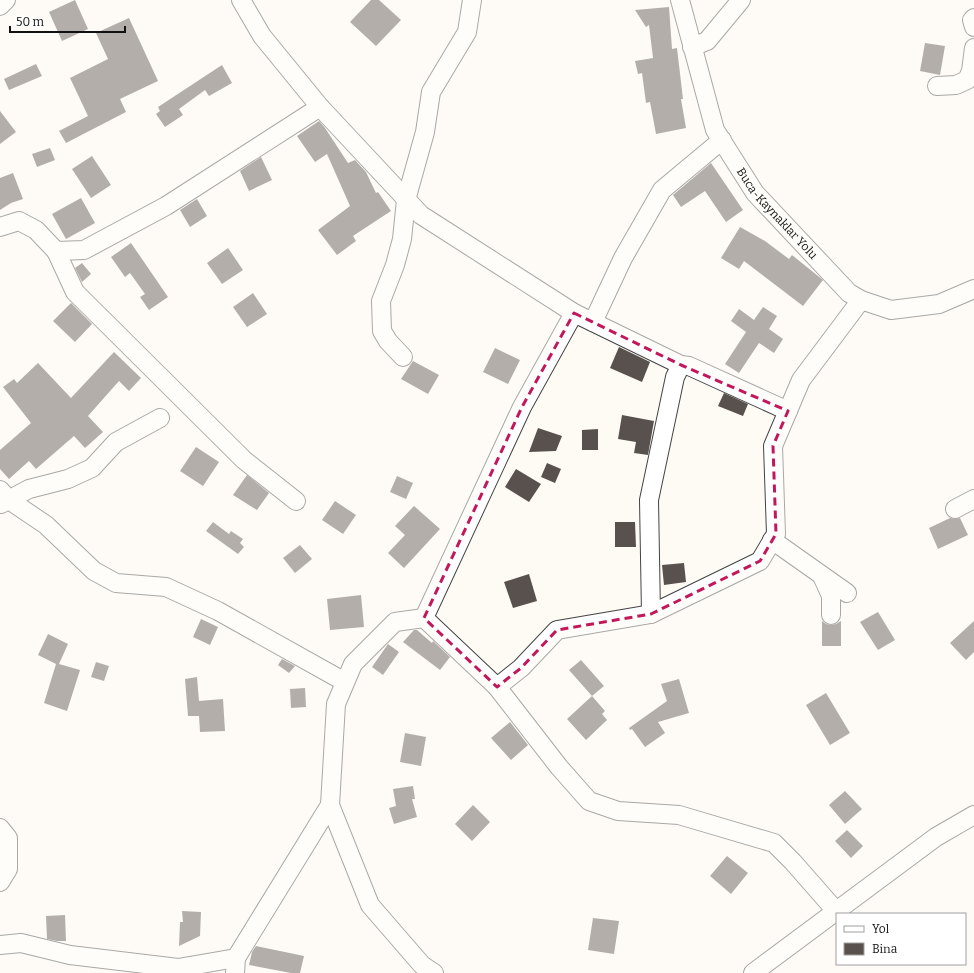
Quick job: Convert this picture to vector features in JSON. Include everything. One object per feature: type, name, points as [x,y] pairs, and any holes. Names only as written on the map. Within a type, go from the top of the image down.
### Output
[{"type":"street","points":[[0,6],[6,0]]},
{"type":"street","points":[[241,0],[262,36],[320,107],[421,215],[574,313],[680,365],[689,366],[788,411]]},
{"type":"street","points":[[403,357],[388,341],[382,331],[381,301],[395,265],[402,239],[406,200],[425,132],[431,92],[467,32],[472,0]]},
{"type":"street","name":"Buca-Kaynaklar Yolu","points":[[680,0],[715,130],[755,193],[850,293],[861,300],[891,310],[939,304],[974,289]]},
{"type":"street","points":[[692,47],[707,41],[741,0]]},
{"type":"street","points":[[974,18],[972,20],[974,27]]},
{"type":"street","points":[[937,86],[956,85],[967,80],[971,71],[974,48]]},
{"type":"street","points":[[56,252],[84,250],[166,206],[320,107]]},
{"type":"street","points":[[593,322],[622,258],[662,190],[722,140]]},
{"type":"street","points":[[0,227],[19,221],[36,230],[56,252],[75,292],[244,460],[296,501]]},
{"type":"street","points":[[497,687],[521,668],[557,630],[651,614],[760,561],[776,534],[773,446],[801,380],[861,300]]},
{"type":"street","points":[[424,618],[522,407],[574,313]]},
{"type":"street","points":[[651,614],[649,500],[675,377],[680,365]]},
{"type":"street","points":[[3,498],[68,479],[92,468],[116,442],[160,418]]},
{"type":"street","points":[[3,498],[46,525],[94,571],[116,583],[166,587],[218,610],[345,682]]},
{"type":"street","points":[[955,509],[974,499]]},
{"type":"street","points":[[772,540],[847,593]]},
{"type":"street","points":[[822,576],[831,596],[831,615]]},
{"type":"street","points":[[423,970],[370,905],[330,805],[336,704],[353,664],[395,622],[424,618]]},
{"type":"street","points":[[424,618],[497,687],[559,767],[589,801],[618,811],[679,815],[774,843],[793,862],[836,912]]},
{"type":"street","points":[[0,945],[21,943],[70,955],[178,968],[235,965],[330,805]]},
{"type":"street","points":[[753,973],[936,837],[974,815]]},
{"type":"street","points":[[0,828],[8,838],[8,869],[0,882]]},
{"type":"highlighted area","points":[[574,313],[681,365],[788,411],[773,446],[776,534],[760,561],[651,614],[557,630],[521,668],[497,687],[424,618],[522,407]]},
{"type":"building","points":[[75,0],[88,29],[62,41],[49,12]]},
{"type":"building","points":[[371,0],[379,0],[401,20],[376,46],[350,22]]},
{"type":"building","points":[[669,7],[672,49],[677,48],[683,99],[681,99],[686,128],[656,134],[650,102],[646,103],[642,73],[638,74],[635,61],[653,58],[649,25],[646,27],[635,10]]},
{"type":"building","points":[[129,18],[158,81],[120,99],[126,112],[66,143],[59,131],[88,116],[70,78],[108,59],[96,33]]},
{"type":"building","points":[[925,43],[945,46],[940,75],[920,71]]},
{"type":"building","points":[[36,64],[42,76],[9,90],[4,79]]},
{"type":"building","points":[[222,65],[232,83],[209,96],[205,90],[179,109],[183,115],[165,127],[156,114],[160,111],[158,107]]},
{"type":"building","points":[[0,111],[16,132],[0,144]]},
{"type":"building","points":[[319,121],[348,163],[355,160],[366,172],[376,193],[378,192],[391,211],[353,236],[356,241],[337,255],[318,230],[350,206],[327,154],[315,162],[297,136]]},
{"type":"building","points":[[50,148],[55,160],[37,167],[32,154]]},
{"type":"building","points":[[92,156],[111,185],[91,198],[72,169]]},
{"type":"building","points":[[261,157],[272,180],[249,191],[240,171]]},
{"type":"building","points":[[711,163],[743,210],[726,222],[705,191],[681,207],[673,195]]},
{"type":"building","points":[[13,173],[23,199],[11,203],[0,210],[0,178]]},
{"type":"building","points":[[81,198],[95,223],[66,239],[52,214]]},
{"type":"building","points":[[197,199],[207,216],[190,227],[180,210]]},
{"type":"building","points":[[740,227],[765,241],[789,259],[792,255],[823,280],[803,306],[744,261],[739,269],[721,258]]},
{"type":"building","points":[[131,243],[168,297],[149,310],[140,297],[145,294],[130,273],[125,277],[111,257]]},
{"type":"building","points":[[228,248],[243,270],[222,284],[207,263]]},
{"type":"building","points":[[82,263],[91,274],[82,282],[75,268]]},
{"type":"building","points":[[253,293],[267,314],[247,327],[233,307]]},
{"type":"building","points":[[71,303],[92,324],[75,342],[53,321]]},
{"type":"building","points":[[763,307],[777,316],[769,329],[783,339],[774,353],[759,343],[739,373],[725,364],[746,332],[731,321],[739,309],[754,320]]},
{"type":"building","points":[[619,347],[650,362],[642,382],[610,368]]},
{"type":"building","points":[[495,348],[520,360],[508,384],[483,372]]},
{"type":"building","points":[[114,352],[141,378],[129,391],[119,381],[88,416],[103,432],[85,448],[74,436],[36,469],[29,461],[9,479],[0,469],[0,450],[31,423],[3,387],[14,379],[17,383],[38,363],[71,398]]},
{"type":"building","points":[[413,361],[439,375],[428,394],[401,379]]},
{"type":"building","points":[[724,393],[748,404],[743,416],[718,406]]},
{"type":"building","points":[[622,415],[654,421],[648,455],[634,453],[636,442],[618,439]]},
{"type":"building","points":[[538,428],[562,436],[556,451],[529,452]]},
{"type":"building","points":[[598,429],[598,450],[582,450],[582,430]]},
{"type":"building","points":[[196,447],[219,462],[203,486],[180,471]]},
{"type":"building","points":[[547,463],[561,469],[555,483],[541,477]]},
{"type":"building","points":[[516,469],[541,484],[529,502],[505,487]]},
{"type":"building","points":[[247,475],[269,493],[257,510],[233,495]]},
{"type":"building","points":[[397,476],[413,483],[406,499],[390,492]]},
{"type":"building","points":[[335,501],[356,515],[343,534],[322,520]]},
{"type":"building","points":[[414,506],[440,529],[404,568],[388,553],[405,535],[395,526]]},
{"type":"building","points":[[950,518],[960,518],[968,535],[938,549],[929,528]]},
{"type":"building","points":[[213,522],[229,534],[231,531],[243,539],[240,543],[244,547],[238,554],[206,531]]},
{"type":"building","points":[[615,522],[635,522],[636,547],[615,547]]},
{"type":"building","points":[[300,545],[312,559],[295,573],[283,558]]},
{"type":"building","points":[[684,563],[686,582],[664,585],[662,565]]},
{"type":"building","points":[[529,574],[537,601],[513,608],[504,582]]},
{"type":"building","points":[[361,595],[364,627],[330,630],[327,599]]},
{"type":"building","points":[[878,612],[895,640],[878,650],[860,622]]},
{"type":"building","points":[[201,619],[218,627],[210,645],[193,637]]},
{"type":"building","points":[[822,621],[831,625],[841,621],[841,646],[822,646]]},
{"type":"building","points":[[974,621],[974,652],[966,660],[950,643]]},
{"type":"building","points":[[414,630],[417,630],[432,643],[433,641],[450,657],[440,670],[403,642]]},
{"type":"building","points":[[48,634],[68,644],[59,664],[80,670],[67,711],[44,703],[56,664],[38,655]]},
{"type":"building","points":[[388,644],[399,652],[383,675],[372,667]]},
{"type":"building","points":[[282,659],[295,666],[289,673],[278,665]]},
{"type":"building","points":[[581,660],[604,686],[592,696],[569,670]]},
{"type":"building","points":[[96,662],[109,666],[104,681],[91,677]]},
{"type":"building","points":[[197,677],[199,701],[223,699],[225,731],[200,732],[199,716],[188,716],[185,679]]},
{"type":"building","points":[[679,679],[689,713],[658,722],[665,733],[645,747],[632,729],[630,730],[629,728],[667,701],[661,684]]},
{"type":"building","points":[[305,688],[306,707],[291,708],[290,689]]},
{"type":"building","points":[[826,693],[850,733],[830,745],[806,705]]},
{"type":"building","points":[[592,696],[605,711],[602,714],[607,720],[586,740],[567,719]]},
{"type":"building","points":[[510,722],[528,745],[511,760],[491,738]]},
{"type":"building","points":[[405,733],[426,737],[421,766],[400,762]]},
{"type":"building","points":[[413,786],[415,799],[412,799],[417,817],[394,824],[389,808],[396,806],[393,789]]},
{"type":"building","points":[[845,791],[862,809],[845,824],[829,805]]},
{"type":"building","points":[[473,805],[490,822],[472,841],[455,824]]},
{"type":"building","points":[[847,830],[863,846],[851,858],[835,841]]},
{"type":"building","points":[[727,856],[748,873],[731,894],[710,876]]},
{"type":"building","points":[[182,911],[201,912],[200,936],[179,946],[180,922],[183,922]]},
{"type":"building","points":[[65,915],[66,941],[47,939],[46,916]]},
{"type":"building","points":[[593,918],[619,921],[614,954],[588,950]]},
{"type":"building","points":[[256,946],[304,956],[300,973],[291,973],[249,965],[252,952]]}]
